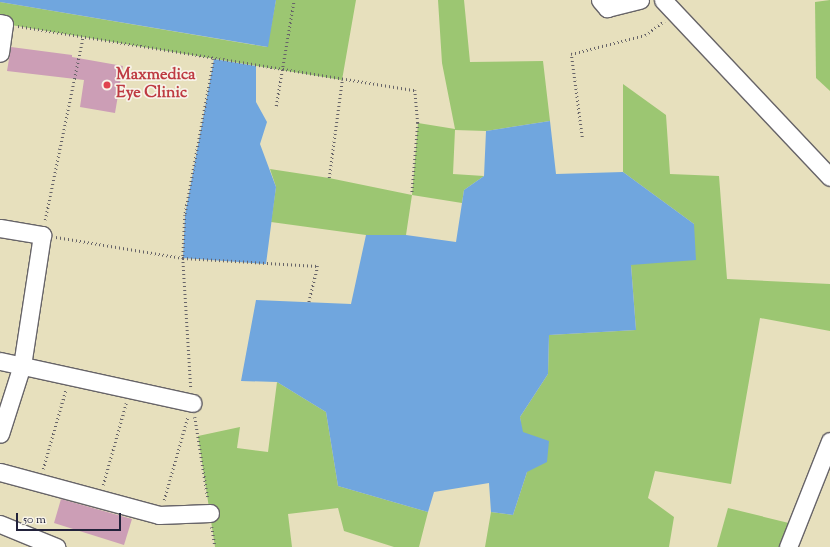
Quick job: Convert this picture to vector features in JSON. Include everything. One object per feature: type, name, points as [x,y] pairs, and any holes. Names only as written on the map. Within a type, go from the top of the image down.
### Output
[{"type":"street","points":[[600,0],[607,8],[640,0]]},
{"type":"street","points":[[663,0],[830,177]]},
{"type":"street","points":[[0,53],[2,23]]},
{"type":"street","points":[[0,228],[42,235],[22,365],[0,434]]},
{"type":"street","points":[[0,361],[192,403]]},
{"type":"street","points":[[788,547],[830,441]]},
{"type":"street","points":[[0,472],[99,501],[159,515],[210,513]]},
{"type":"street","points":[[0,524],[56,547]]},
{"type":"path","points":[[276,106],[294,0]]},
{"type":"path","points":[[582,137],[571,54],[645,35],[675,13]]},
{"type":"path","points":[[2,23],[342,80],[415,90],[418,123],[412,195]]},
{"type":"path","points":[[83,37],[42,235],[183,258],[318,266],[309,302]]},
{"type":"path","points":[[214,58],[185,215],[183,258],[192,403],[215,547]]},
{"type":"path","points":[[329,178],[342,80]]},
{"type":"path","points":[[39,483],[69,377]]},
{"type":"path","points":[[99,501],[129,390]]},
{"type":"path","points":[[159,515],[192,403]]},
{"type":"green space","points":[[276,0],[356,0],[342,80],[5,24],[0,53],[0,2],[267,47]]},
{"type":"green space","points":[[438,0],[464,0],[470,62],[543,61],[550,121],[486,131],[455,130],[453,174],[484,176],[464,190],[462,203],[412,195],[418,123],[455,129],[442,63]]},
{"type":"green space","points":[[830,0],[830,91],[816,78],[815,2]]},
{"type":"green space","points":[[623,84],[666,115],[670,174],[719,176],[727,279],[830,284],[830,331],[760,318],[731,484],[655,471],[648,498],[674,517],[669,547],[485,547],[491,512],[513,515],[527,472],[520,417],[548,374],[549,335],[636,330],[631,265],[694,224],[623,172]]},
{"type":"green space","points":[[270,169],[329,178],[412,195],[406,235],[366,235],[271,222],[276,187]]},
{"type":"green space","points":[[277,382],[326,412],[338,486],[428,512],[419,547],[394,547],[344,531],[338,508],[288,514],[292,547],[215,547],[198,436],[240,427],[237,448],[268,452]]},
{"type":"green space","points":[[728,508],[797,525],[788,547],[717,547]]},
{"type":"water","points":[[0,0],[276,0],[268,47],[0,2]]},
{"type":"water","points":[[214,59],[256,66],[256,102],[267,122],[260,144],[276,187],[266,264],[183,258],[185,215]]},
{"type":"water","points":[[550,121],[556,174],[623,172],[694,224],[696,260],[631,265],[636,330],[549,335],[548,374],[520,417],[523,432],[549,441],[547,462],[527,472],[513,515],[491,512],[489,483],[434,492],[428,512],[338,486],[326,412],[277,382],[241,381],[256,300],[351,304],[366,235],[406,235],[456,242],[464,190],[484,176],[486,131]]},
{"type":"building","points":[[11,47],[72,55],[72,57],[123,66],[115,113],[80,107],[84,80],[7,71]]},
{"type":"building","points":[[61,499],[132,519],[124,545],[54,523]]},
{"type":"place","name":"Maxmedica Eye Clinic","points":[[107,85]]}]
